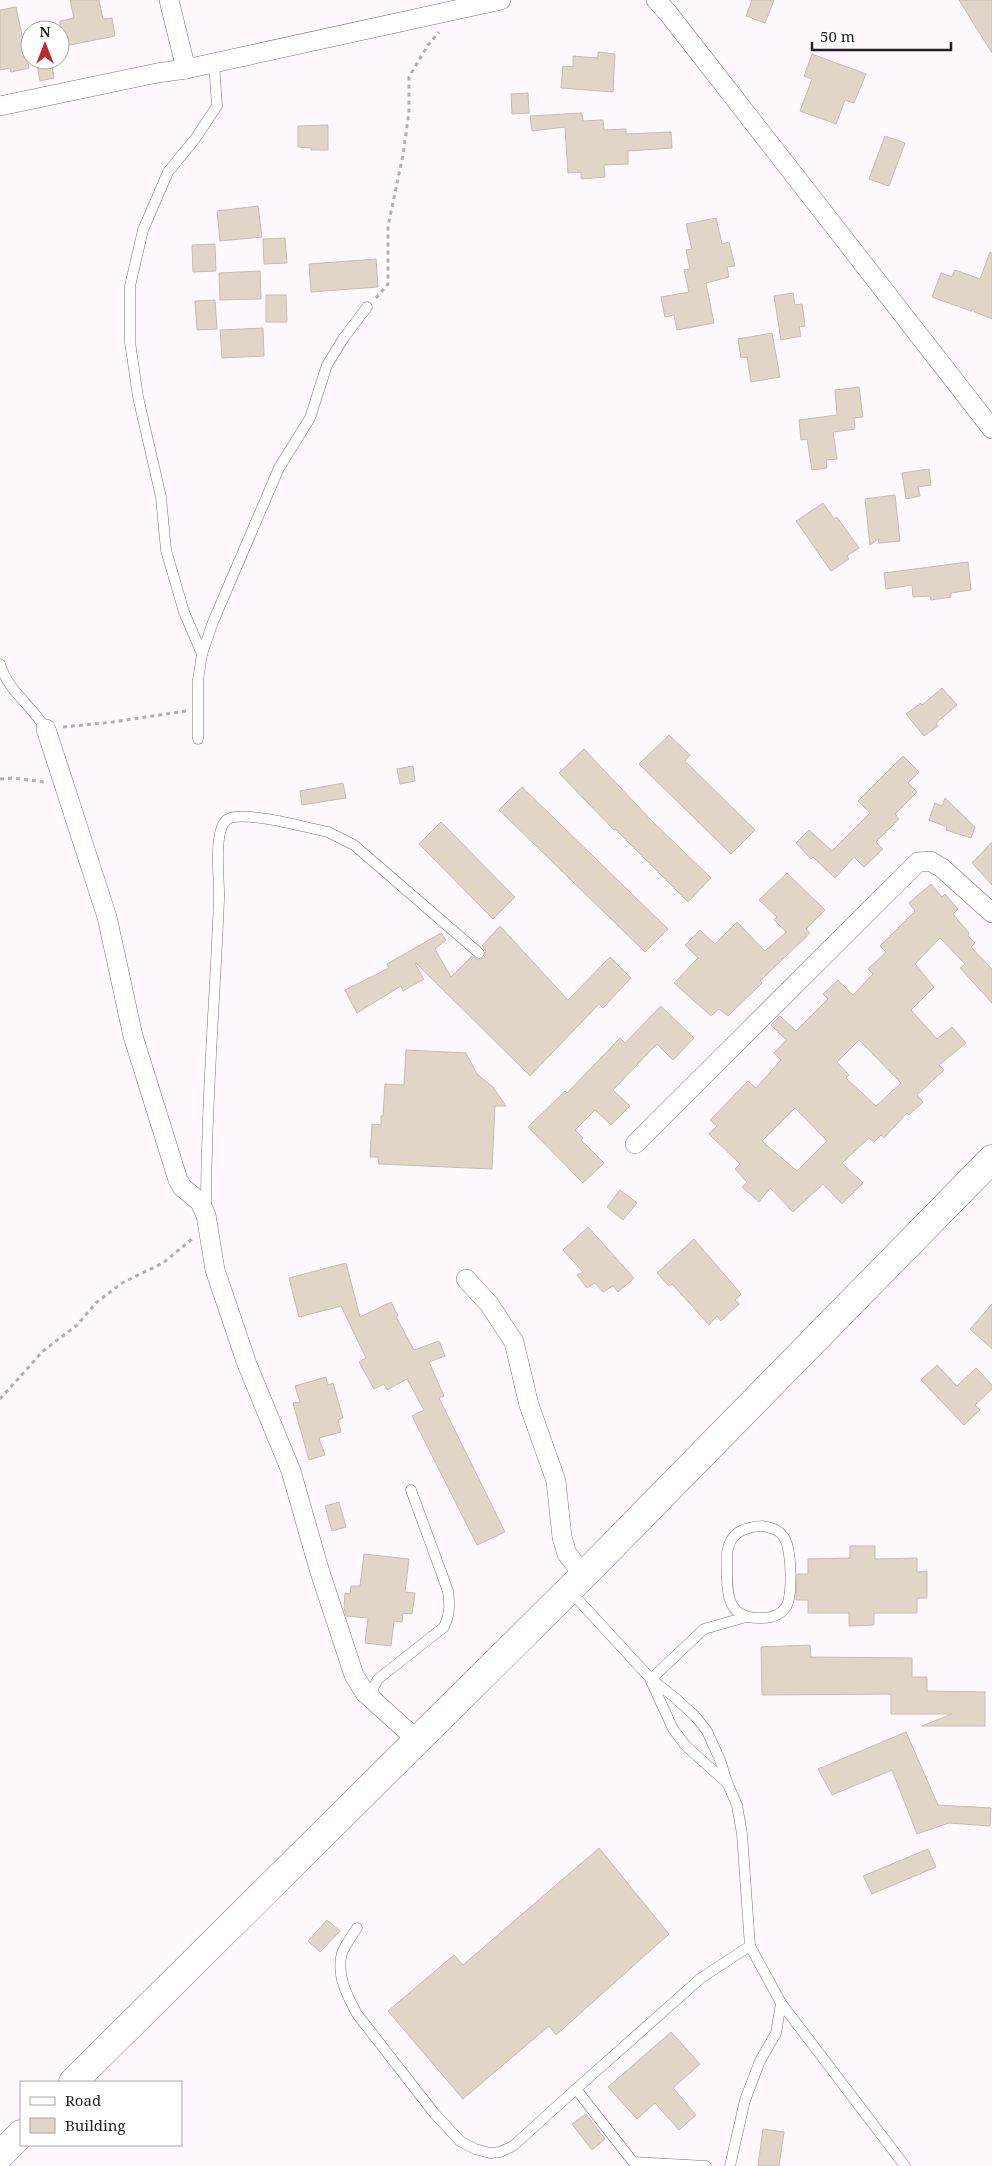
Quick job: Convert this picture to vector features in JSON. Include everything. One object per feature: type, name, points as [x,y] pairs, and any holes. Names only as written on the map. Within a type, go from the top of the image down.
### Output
[{"type":"main road","points":[[74,2081],[576,1582],[992,1159]]},
{"type":"main road","points":[[0,2155],[20,2135]]},
{"type":"street","points":[[169,0],[186,69]]},
{"type":"street","points":[[0,106],[157,73],[186,69],[501,0]]},
{"type":"street","points":[[656,0],[992,429]]},
{"type":"street","points":[[46,728],[107,917],[133,1036],[178,1180],[182,1187],[200,1202],[206,1215],[215,1270],[247,1364],[291,1471],[319,1569],[354,1675],[359,1685],[376,1704],[417,1740]]},
{"type":"street","points":[[635,1144],[918,862],[930,861],[942,868],[992,913]]},
{"type":"street","points":[[466,1279],[489,1304],[514,1342],[529,1405],[556,1481],[562,1537],[576,1582]]},
{"type":"lane","points":[[202,654],[184,612],[166,550],[161,498],[138,397],[130,342],[130,286],[143,230],[168,172],[195,139],[217,106],[214,63]]},
{"type":"lane","points":[[198,739],[196,710],[198,680],[202,654],[213,622],[279,468],[310,418],[327,366],[343,339],[367,307]]},
{"type":"lane","points":[[0,664],[9,684],[18,697],[37,714],[46,728]]},
{"type":"lane","points":[[206,1215],[206,1149],[219,898],[219,839],[222,824],[228,819],[244,816],[341,836],[354,845],[479,953]]},
{"type":"lane","points":[[376,1704],[373,1688],[378,1679],[444,1627],[449,1616],[448,1591],[411,1490]]},
{"type":"lane","points":[[651,1679],[704,1629],[746,1617],[773,1617],[786,1607],[789,1600],[788,1543],[778,1531],[771,1528],[744,1528],[737,1532],[728,1545],[729,1601],[733,1608],[746,1617]]},
{"type":"lane","points":[[576,1582],[651,1679],[688,1709],[707,1731],[737,1805],[742,1834],[750,1946],[781,2002],[905,2166]]},
{"type":"lane","points":[[651,1679],[673,1729],[686,1746],[727,1782]]},
{"type":"lane","points":[[356,1928],[342,1952],[341,1969],[348,1999],[357,2014],[434,2113],[460,2141],[475,2149],[490,2153],[500,2152],[513,2146],[701,1978],[750,1946]]},
{"type":"lane","points":[[730,2166],[745,2100],[760,2061],[776,2033],[781,2002]]},
{"type":"lane","points":[[576,2089],[630,2164],[706,2166]]},
{"type":"path","points":[[367,307],[388,284],[388,226],[402,155],[408,112],[409,77],[428,45],[457,10]]},
{"type":"path","points":[[46,728],[113,722],[196,710]]},
{"type":"path","points":[[0,779],[12,778],[63,784]]},
{"type":"path","points":[[0,1399],[43,1351],[77,1325],[97,1302],[122,1283],[163,1263],[184,1247],[198,1233],[206,1215]]},
{"type":"building","points":[[70,0],[99,0],[103,19],[112,18],[115,36],[70,45],[70,20],[65,20],[74,18]]},
{"type":"building","points":[[752,0],[774,0],[765,23],[746,16]]},
{"type":"building","points":[[959,0],[992,0],[992,53]]},
{"type":"building","points":[[16,7],[20,26],[20,70],[11,72],[10,68],[0,70],[0,10]]},
{"type":"building","points":[[598,52],[615,54],[613,92],[561,88],[563,66],[573,67],[573,56],[598,58]]},
{"type":"building","points":[[812,54],[866,74],[854,103],[845,100],[836,124],[800,111],[812,79],[804,76]]},
{"type":"building","points":[[38,70],[53,70],[54,78],[40,81]]},
{"type":"building","points":[[528,93],[529,113],[512,114],[511,94]]},
{"type":"building","points":[[582,113],[583,121],[603,120],[604,130],[626,129],[626,134],[671,132],[672,148],[628,151],[628,164],[604,165],[605,177],[581,179],[581,172],[568,173],[565,127],[532,131],[530,116]]},
{"type":"building","points":[[328,125],[328,150],[311,150],[311,148],[298,147],[298,126]]},
{"type":"building","points":[[885,136],[905,143],[889,186],[869,179]]},
{"type":"building","points":[[258,206],[262,237],[220,241],[217,211]]},
{"type":"building","points":[[716,218],[722,244],[729,242],[735,266],[727,267],[729,277],[706,283],[714,323],[677,330],[674,315],[665,317],[661,297],[689,292],[684,270],[690,269],[686,250],[692,249],[686,224]]},
{"type":"building","points":[[285,238],[287,263],[264,264],[263,239]]},
{"type":"building","points":[[215,244],[216,271],[193,272],[192,245]]},
{"type":"building","points":[[990,252],[992,253],[992,319],[975,312],[973,309],[971,311],[932,297],[941,273],[952,277],[955,270],[980,279]]},
{"type":"building","points":[[376,259],[378,287],[311,292],[309,264]]},
{"type":"building","points":[[260,271],[261,299],[220,300],[219,273]]},
{"type":"building","points":[[793,293],[795,305],[802,304],[805,326],[799,327],[801,336],[781,340],[774,296]]},
{"type":"building","points":[[266,295],[286,295],[287,322],[266,322]]},
{"type":"building","points":[[215,300],[217,329],[197,330],[195,301]]},
{"type":"building","points":[[263,328],[264,356],[222,358],[220,330]]},
{"type":"building","points":[[772,333],[780,377],[751,382],[747,357],[741,358],[738,339]]},
{"type":"building","points":[[859,387],[863,417],[854,418],[855,429],[833,432],[837,459],[826,460],[827,468],[812,470],[807,439],[801,440],[799,420],[837,415],[835,390]]},
{"type":"building","points":[[929,469],[931,485],[918,487],[920,496],[906,499],[902,473]]},
{"type":"building","points":[[895,495],[900,541],[879,543],[878,539],[870,545],[865,499]]},
{"type":"building","points":[[823,503],[834,519],[837,517],[859,548],[847,556],[849,559],[831,571],[796,521]]},
{"type":"building","points":[[968,562],[971,590],[951,593],[951,597],[931,600],[930,596],[913,597],[912,585],[886,589],[884,573]]},
{"type":"building","points":[[942,688],[957,705],[936,723],[938,726],[924,736],[906,714],[921,703],[922,705]]},
{"type":"building","points":[[669,735],[690,755],[685,761],[755,830],[731,854],[639,764]]},
{"type":"building","points":[[584,749],[653,822],[711,878],[688,902],[559,773]]},
{"type":"building","points":[[903,756],[919,772],[908,783],[917,792],[895,814],[899,819],[876,842],[883,849],[864,867],[854,857],[835,878],[813,857],[811,859],[796,843],[809,830],[832,851],[870,813],[858,801]]},
{"type":"building","points":[[413,766],[415,781],[400,784],[397,769]]},
{"type":"building","points":[[343,783],[346,798],[302,805],[300,791]]},
{"type":"building","points":[[522,787],[668,929],[645,952],[499,810]]},
{"type":"building","points":[[945,798],[975,827],[971,838],[946,830],[947,827],[929,820],[935,803],[942,806]]},
{"type":"building","points":[[441,822],[515,897],[493,919],[419,844]]},
{"type":"building","points":[[992,842],[992,885],[972,863]]},
{"type":"building","points":[[787,873],[825,910],[806,929],[810,933],[760,981],[762,983],[728,1016],[719,1009],[711,1016],[674,983],[698,958],[685,945],[700,930],[715,944],[737,922],[765,951],[786,932],[774,920],[777,917],[759,900]]},
{"type":"building","points":[[931,884],[942,897],[945,894],[958,909],[953,914],[975,943],[971,947],[992,969],[992,1003],[960,968],[965,964],[940,938],[915,964],[934,987],[911,1010],[937,1039],[952,1027],[966,1043],[939,1065],[944,1070],[917,1095],[923,1102],[909,1115],[907,1113],[884,1138],[881,1135],[874,1142],[869,1138],[842,1163],[863,1183],[842,1204],[823,1184],[793,1212],[770,1188],[759,1202],[742,1187],[747,1182],[735,1169],[740,1164],[709,1134],[717,1126],[710,1120],[748,1081],[756,1088],[781,1060],[774,1053],[786,1040],[771,1025],[780,1016],[796,1031],[828,999],[823,994],[838,980],[853,995],[873,974],[868,969],[886,952],[880,946],[915,911],[909,903]],"holes":[[[859,1040],[901,1083],[876,1106],[846,1078],[849,1075],[837,1062]],[[795,1108],[827,1141],[797,1171],[762,1141]]]},
{"type":"building","points":[[500,926],[568,1000],[610,957],[631,978],[603,1008],[599,1004],[530,1076],[416,963],[424,979],[403,991],[401,986],[357,1013],[345,990],[389,968],[387,964],[441,933],[446,940],[435,949],[451,977],[472,956],[478,960],[484,958],[486,951],[482,946]]},
{"type":"building","points":[[661,1006],[694,1038],[673,1060],[657,1044],[613,1090],[630,1106],[611,1125],[595,1110],[575,1130],[583,1138],[581,1140],[604,1163],[583,1183],[528,1127],[565,1091],[567,1093],[620,1038],[625,1043]]},
{"type":"building","points":[[406,1050],[466,1053],[477,1074],[493,1087],[506,1106],[495,1106],[492,1169],[379,1164],[378,1157],[370,1157],[372,1124],[381,1125],[385,1084],[404,1085]]},
{"type":"building","points":[[620,1190],[637,1203],[623,1220],[607,1207]]},
{"type":"building","points":[[588,1227],[634,1278],[618,1292],[613,1286],[603,1292],[595,1283],[587,1288],[577,1275],[583,1272],[563,1250]]},
{"type":"building","points":[[694,1239],[741,1294],[735,1300],[739,1304],[721,1321],[717,1316],[709,1325],[672,1284],[669,1286],[657,1273]]},
{"type":"building","points":[[346,1263],[360,1317],[391,1302],[398,1316],[396,1317],[414,1350],[439,1341],[445,1356],[429,1362],[444,1396],[439,1398],[505,1532],[477,1545],[412,1416],[424,1410],[407,1379],[387,1390],[384,1384],[374,1389],[359,1362],[366,1358],[341,1306],[299,1317],[289,1278]]},
{"type":"building","points":[[992,1304],[992,1349],[970,1329]]},
{"type":"building","points":[[937,1365],[957,1386],[976,1368],[992,1385],[992,1389],[975,1405],[980,1410],[964,1425],[921,1380]]},
{"type":"building","points":[[326,1377],[328,1385],[333,1383],[343,1418],[338,1420],[341,1432],[319,1438],[325,1455],[309,1460],[293,1403],[300,1402],[295,1386]]},
{"type":"building","points":[[339,1502],[346,1527],[332,1531],[325,1506]]},
{"type":"building","points":[[850,1546],[875,1546],[875,1559],[917,1558],[917,1572],[927,1571],[927,1598],[917,1598],[917,1613],[874,1613],[874,1625],[849,1626],[849,1613],[808,1613],[808,1600],[796,1600],[797,1574],[808,1574],[808,1559],[850,1558]]},
{"type":"building","points":[[364,1554],[409,1559],[405,1592],[415,1593],[412,1614],[403,1613],[402,1622],[394,1621],[391,1646],[365,1643],[368,1618],[346,1616],[344,1608],[345,1593],[350,1594],[351,1586],[360,1586]]},
{"type":"building","points":[[810,1645],[811,1657],[912,1658],[912,1677],[927,1677],[927,1691],[985,1692],[985,1726],[922,1726],[952,1714],[891,1714],[891,1694],[762,1695],[761,1647]]},
{"type":"building","points":[[906,1732],[938,1805],[991,1808],[990,1826],[949,1823],[917,1834],[892,1770],[832,1795],[818,1769]]},
{"type":"building","points":[[599,1848],[669,1934],[556,2035],[549,2026],[463,2099],[388,2011],[454,1955],[463,1965]]},
{"type":"building","points":[[928,1849],[936,1867],[872,1894],[863,1876]]},
{"type":"building","points":[[327,1920],[340,1931],[320,1952],[308,1941]]},
{"type":"building","points":[[671,2032],[700,2064],[673,2088],[696,2115],[679,2130],[655,2103],[637,2119],[608,2087]]},
{"type":"building","points":[[586,2114],[605,2139],[592,2150],[572,2124]]},
{"type":"building","points":[[763,2129],[784,2132],[779,2166],[758,2166]]}]
